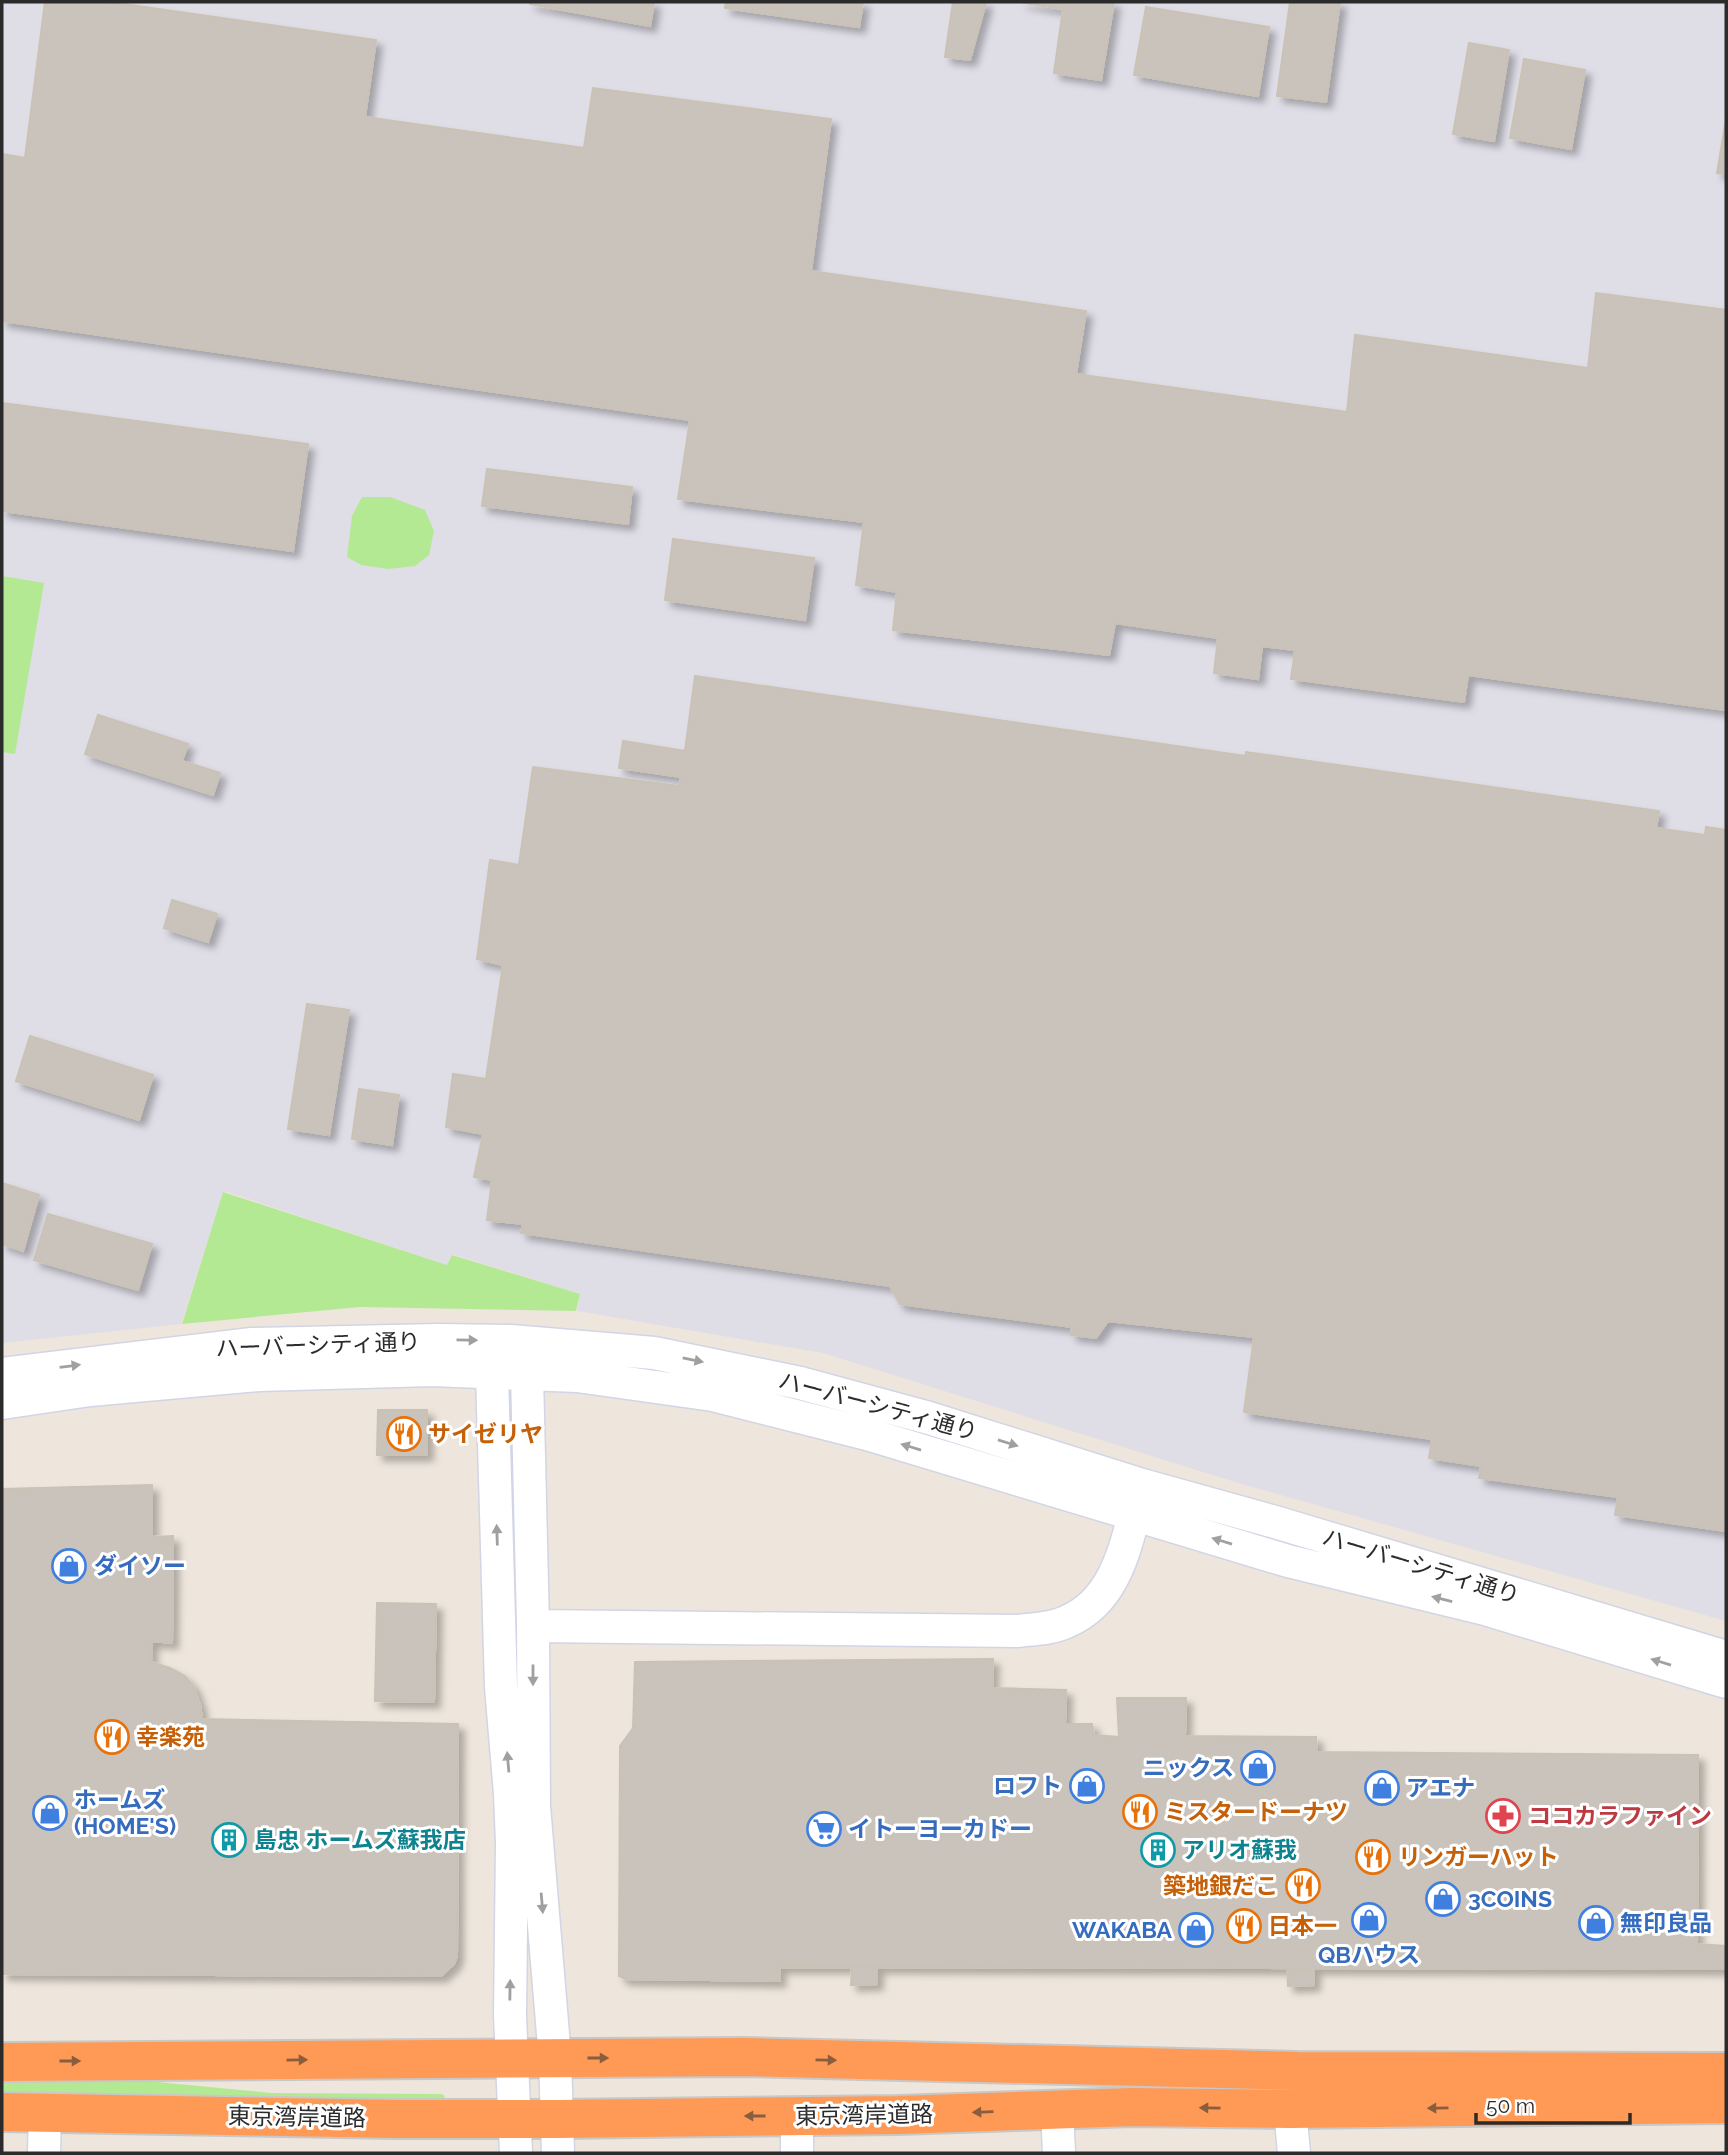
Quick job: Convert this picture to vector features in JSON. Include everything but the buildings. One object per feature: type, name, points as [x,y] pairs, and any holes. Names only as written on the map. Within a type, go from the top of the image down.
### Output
[{"type":"highway","points":[[2,2062],[745,2057],[1312,2071],[1726,2072]]},
{"type":"highway","name":"東京湾岸道路","points":[[2,2112],[302,2118],[515,2136],[797,2135],[898,2115],[1133,2107],[1290,2109],[1726,2104]]},
{"type":"street","points":[[511,1341],[492,1373],[501,1687],[512,1843],[510,2016],[515,2136]]},
{"type":"street","points":[[511,1341],[527,1374],[534,1806],[555,2058],[557,2136]]},
{"type":"street","name":"ハーバーシティ通り","points":[[2,1374],[252,1344],[511,1341],[654,1353],[800,1383],[929,1418],[1288,1561],[1485,1609],[1726,1682]]},
{"type":"street","name":"ハーバーシティ通り","points":[[2,1404],[90,1390],[259,1375],[432,1370],[577,1376],[651,1385],[725,1397],[1138,1500],[1275,1522],[1726,1657]]},
{"type":"street","points":[[533,1626],[1041,1629],[1066,1622],[1087,1610],[1102,1596],[1121,1562],[1138,1500]]},
{"type":"street","points":[[1290,2109],[1294,2153]]},
{"type":"street","points":[[1057,2110],[1059,2153]]},
{"type":"street","points":[[44,2153],[45,2112]]},
{"type":"shaded area","points":[[2,2],[1726,2],[1726,1621],[1235,1482],[823,1353],[577,1311],[580,1294],[452,1254],[447,1265],[224,1191],[181,1324],[2,1343]]},
{"type":"green space","points":[[362,497],[390,497],[425,510],[434,531],[429,555],[415,566],[388,569],[361,565],[347,557],[352,516]]},
{"type":"green space","points":[[2,576],[44,583],[15,754],[2,752]]},
{"type":"green space","points":[[223,1192],[447,1265],[452,1255],[580,1294],[576,1311],[360,1307],[182,1324]]},
{"type":"green space","points":[[96,2076],[272,2093],[441,2094],[445,2099],[2,2096],[2,2078]]},
{"type":"place","name":"サイゼリヤ","points":[[404,1434]]},
{"type":"place","name":"ダイソー","points":[[69,1566]]},
{"type":"place","name":"幸楽苑","points":[[112,1737]]},
{"type":"place","name":"ニックス","points":[[1258,1768]]},
{"type":"place","name":"ロフト","points":[[1087,1786]]},
{"type":"place","name":"アエナ","points":[[1382,1788]]},
{"type":"place","name":"ミスタードーナツ","points":[[1140,1812]]},
{"type":"place","name":"ホームズ (HOME'S)","points":[[50,1813]]},
{"type":"place","name":"ココカラファイン","points":[[1503,1816]]},
{"type":"place","name":"イトーヨーカドー","points":[[824,1829]]},
{"type":"place","name":"島忠 ホームズ蘇我店","points":[[229,1840]]},
{"type":"place","name":"アリオ蘇我","points":[[1158,1850]]},
{"type":"place","name":"リンガーハット","points":[[1373,1857]]},
{"type":"place","name":"築地銀だこ","points":[[1303,1886]]},
{"type":"place","name":"3COINS","points":[[1443,1899]]},
{"type":"place","name":"QBハウス","points":[[1369,1920]]},
{"type":"place","name":"無印良品","points":[[1596,1923]]},
{"type":"place","name":"日本一","points":[[1244,1926]]},
{"type":"place","name":"WAKABA","points":[[1196,1930]]}]
